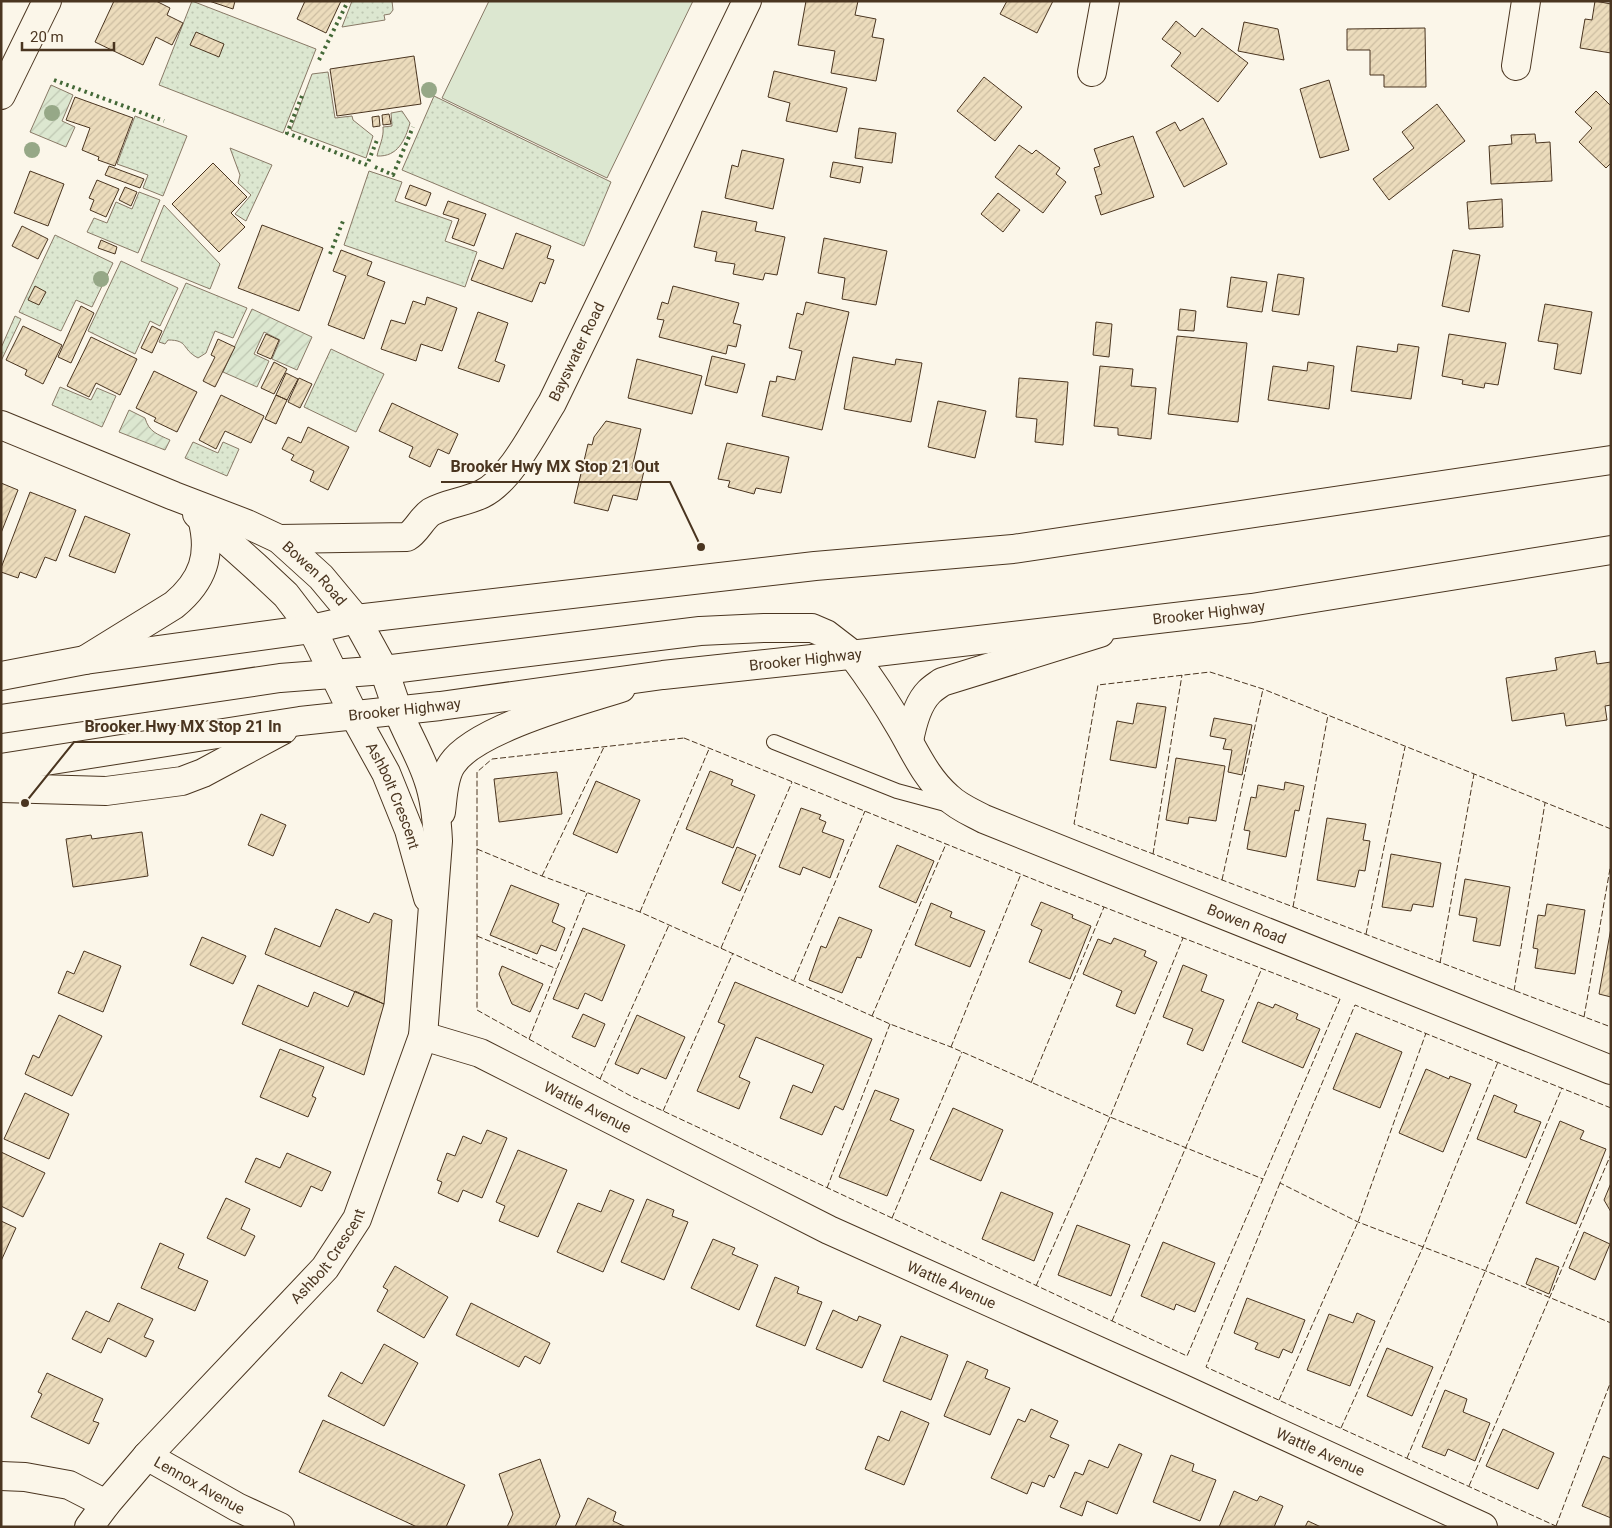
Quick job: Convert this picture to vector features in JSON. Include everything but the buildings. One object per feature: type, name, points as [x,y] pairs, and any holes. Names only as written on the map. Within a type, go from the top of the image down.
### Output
[{"type":"main road","points":[[1,95],[47,1]]},
{"type":"main road","name":"Bayswater Road","points":[[279,539],[407,537],[432,512],[488,491],[509,470],[552,403],[747,1]]},
{"type":"main road","points":[[1092,72],[1104,1]]},
{"type":"main road","points":[[1516,66],[1526,1]]},
{"type":"main road","name":"Bowen Road","points":[[1,425],[247,524],[279,539],[321,577],[356,619],[384,670],[398,711]]},
{"type":"main road","points":[[1,676],[85,660],[312,629],[356,619],[805,567],[1014,549],[1611,460]]},
{"type":"main road","name":"Bowen Road","points":[[174,496],[202,518],[286,595],[312,629]]},
{"type":"main road","points":[[85,660],[174,605],[184,596],[193,585],[204,563],[207,543],[202,518]]},
{"type":"main road","name":"Brooker Highway","points":[[1,768],[300,720],[398,711],[663,674],[1252,608],[1611,550]]},
{"type":"main road","points":[[909,741],[913,723],[919,709],[928,693],[942,682],[1137,621]]},
{"type":"main road","name":"Bowen Road","points":[[1,719],[280,678],[384,670],[700,631],[812,628],[826,634],[852,654],[880,694],[925,771],[937,787],[962,808],[1002,826],[1611,1070]]},
{"type":"main road","name":"Ashbolt Crescent","points":[[312,629],[354,715],[386,773],[408,830],[433,916]]},
{"type":"main road","points":[[438,841],[443,794],[448,771],[458,757],[476,743],[489,735],[550,711],[663,674]]},
{"type":"main road","name":"Ashbolt Crescent","points":[[89,1527],[147,1456],[325,1268],[357,1219],[423,1036],[433,916],[438,841],[436,814],[429,780],[398,711]]},
{"type":"main road","points":[[1,788],[106,791],[182,780],[203,773],[300,720]]},
{"type":"main road","name":"Wattle Avenue","points":[[423,1036],[480,1053],[829,1230],[1181,1388],[1483,1527]]},
{"type":"main road","name":"Lennox Avenue","points":[[147,1456],[237,1507],[280,1527]]},
{"type":"main road","points":[[1,1476],[25,1477],[69,1485],[106,1504]]},
{"type":"lane","points":[[774,742],[897,791],[962,808]]},
{"type":"green space","points":[[192,1],[316,49],[283,133],[159,85]]},
{"type":"green space","points":[[352,1],[392,1],[393,10],[390,14],[384,15],[385,20],[342,27]]},
{"type":"green space","points":[[489,1],[693,1],[607,178],[442,98]]},
{"type":"green space","points":[[328,72],[335,118],[352,116],[353,120],[373,136],[366,158],[291,130],[312,74]]},
{"type":"green space","points":[[51,85],[73,95],[62,121],[75,127],[66,147],[30,132]]},
{"type":"green space","points":[[434,96],[611,182],[584,246],[402,170]]},
{"type":"green space","points":[[402,111],[410,123],[403,141],[390,154],[377,156],[383,127],[392,126],[391,113]]},
{"type":"green space","points":[[135,116],[187,136],[163,196],[143,188],[148,175],[117,164]]},
{"type":"green space","points":[[230,148],[272,165],[246,221],[235,214],[251,195],[238,183],[240,175]]},
{"type":"green space","points":[[369,171],[402,182],[395,201],[452,221],[445,241],[477,252],[465,287],[344,245]]},
{"type":"green space","points":[[139,192],[160,200],[138,253],[87,232],[94,218],[107,223],[116,202],[132,209]]},
{"type":"green space","points":[[164,205],[220,264],[210,289],[141,261]]},
{"type":"green space","points":[[55,235],[113,263],[92,307],[76,300],[61,331],[19,312]]},
{"type":"green space","points":[[121,261],[178,288],[160,326],[150,321],[135,354],[88,331]]},
{"type":"green space","points":[[186,283],[247,308],[233,338],[215,331],[206,353],[198,358],[182,343],[175,340],[168,340],[165,344],[159,342]]},
{"type":"green space","points":[[252,309],[312,337],[297,370],[272,359],[280,340],[264,332],[254,354],[269,361],[257,387],[223,372]]},
{"type":"green space","points":[[15,316],[21,319],[1,361],[1,348]]},
{"type":"green space","points":[[331,349],[384,374],[356,432],[304,407]]},
{"type":"green space","points":[[60,387],[91,400],[97,388],[116,396],[102,427],[52,405]]},
{"type":"green space","points":[[129,410],[145,418],[151,430],[170,440],[165,450],[119,432]]},
{"type":"green space","points":[[193,442],[218,453],[223,442],[239,449],[227,476],[185,458]]},
{"type":"hedge","points":[[319,60],[348,1]]},
{"type":"hedge","points":[[54,80],[164,121]]},
{"type":"hedge","points":[[302,96],[287,133],[367,165],[377,140]]},
{"type":"hedge","points":[[375,167],[393,175],[413,127]]},
{"type":"hedge","points":[[330,254],[343,221]]},
{"type":"fence","points":[[1611,829],[1263,689],[1210,672],[1098,685],[1074,824],[1611,1027]]},
{"type":"fence","points":[[1153,854],[1182,675]]},
{"type":"fence","points":[[1222,880],[1263,689]]},
{"type":"fence","points":[[1293,907],[1328,715]]},
{"type":"fence","points":[[684,738],[1050,886],[1340,999],[1187,1356],[629,1095],[477,1010],[477,772],[492,759],[684,738]]},
{"type":"fence","points":[[542,876],[604,747]]},
{"type":"fence","points":[[1366,934],[1405,747]]},
{"type":"fence","points":[[640,912],[709,749]]},
{"type":"fence","points":[[1440,963],[1474,774]]},
{"type":"fence","points":[[721,948],[792,782]]},
{"type":"fence","points":[[1514,991],[1545,803]]},
{"type":"fence","points":[[794,980],[865,811]]},
{"type":"fence","points":[[872,1016],[946,844]]},
{"type":"fence","points":[[477,849],[542,876],[640,912],[890,1024],[951,1047],[1110,1117],[1263,1179]]},
{"type":"fence","points":[[1584,1017],[1611,863]]},
{"type":"fence","points":[[951,1047],[1021,874]]},
{"type":"fence","points":[[529,1039],[587,893]]},
{"type":"fence","points":[[1031,1083],[1104,907]]},
{"type":"fence","points":[[600,1079],[669,925]]},
{"type":"fence","points":[[477,936],[557,969]]},
{"type":"fence","points":[[1036,1286],[1110,1117],[1183,938]]},
{"type":"fence","points":[[663,1111],[733,953]]},
{"type":"fence","points":[[1112,1321],[1262,968]]},
{"type":"fence","points":[[1611,1108],[1355,1005],[1280,1183],[1358,1222],[1486,1271],[1611,1323]]},
{"type":"fence","points":[[827,1188],[890,1024]]},
{"type":"fence","points":[[1279,1400],[1358,1222],[1426,1033]]},
{"type":"fence","points":[[892,1218],[962,1052]]},
{"type":"fence","points":[[1341,1428],[1423,1247],[1498,1062]]},
{"type":"fence","points":[[1407,1458],[1562,1088]]},
{"type":"fence","points":[[1469,1486],[1611,1154]]},
{"type":"fence","points":[[1280,1183],[1206,1367],[1558,1527]]},
{"type":"fence","points":[[1556,1526],[1611,1381]]},
{"type":"place","name":"Brooker Hwy MX Stop 21 Out","points":[[701,547]]},
{"type":"place","name":"Brooker Hwy MX Stop 21 In","points":[[25,803]]}]
